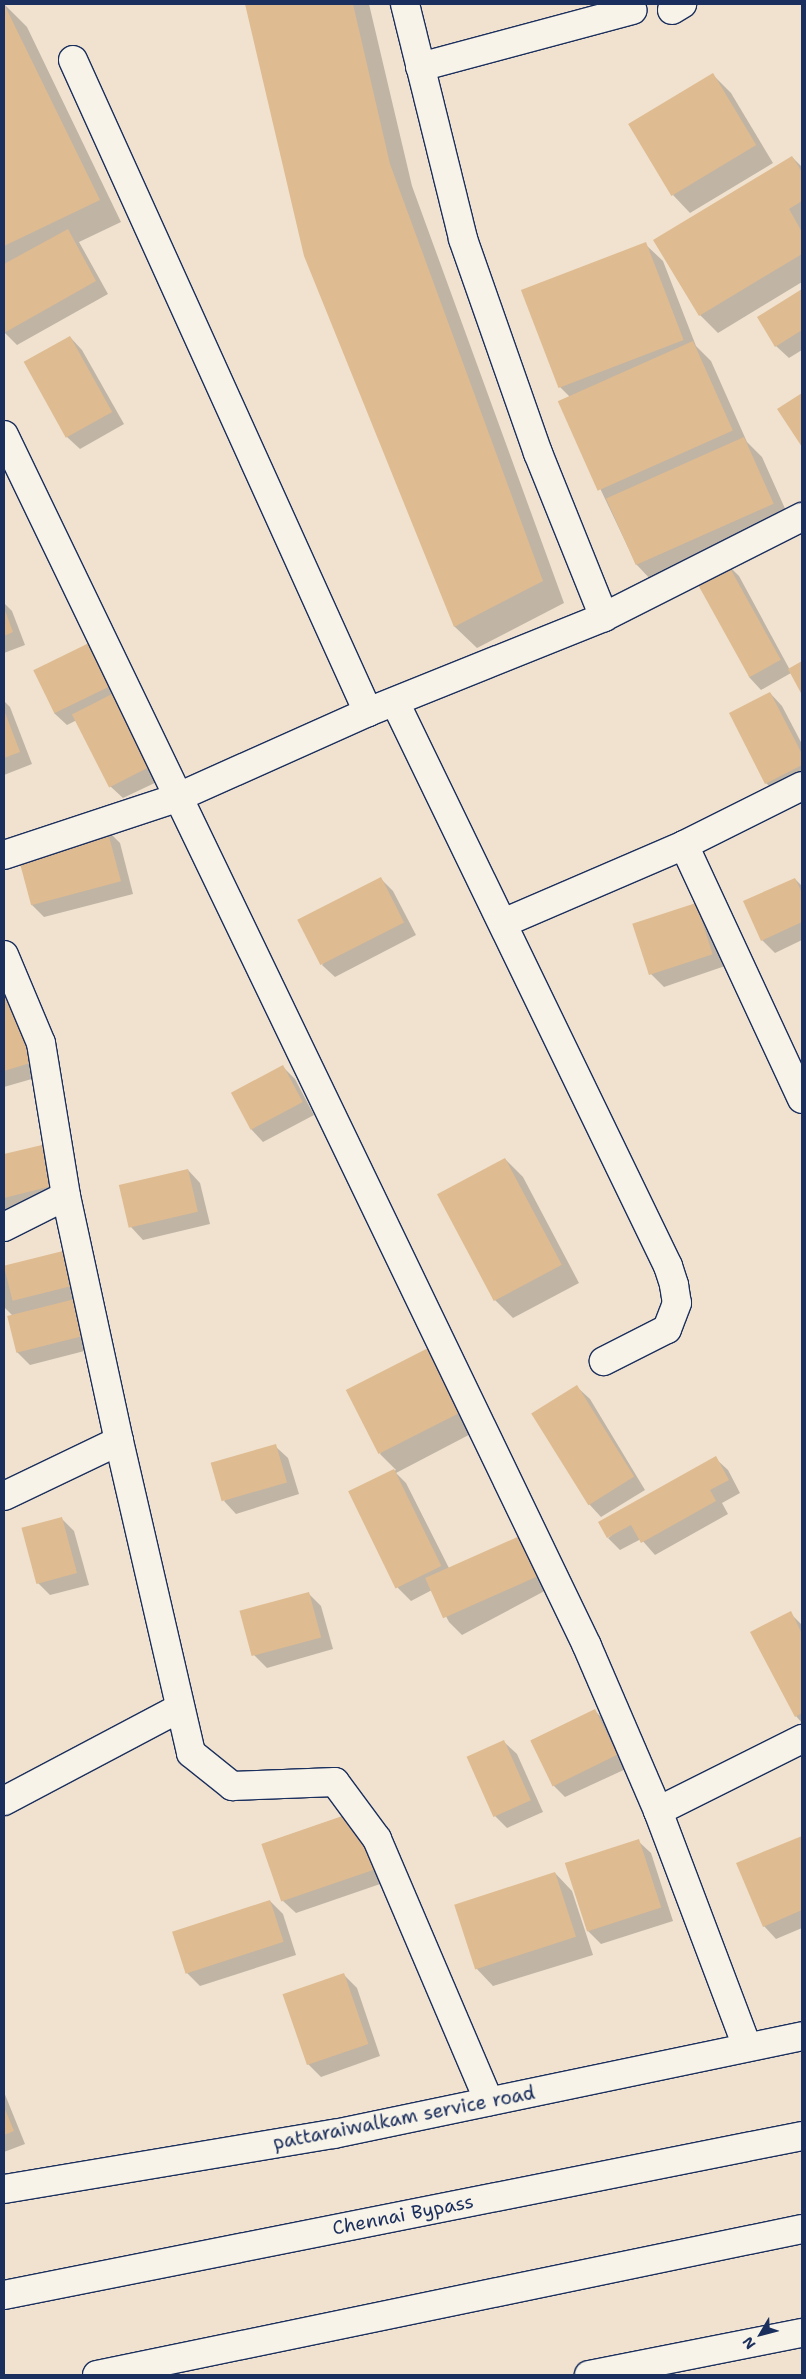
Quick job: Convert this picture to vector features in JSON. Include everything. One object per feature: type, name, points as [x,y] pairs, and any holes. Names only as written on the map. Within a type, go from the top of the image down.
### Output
[{"type":"main road","points":[[405,4],[463,239],[538,453],[604,617]]},
{"type":"main road","points":[[420,67],[632,10]]},
{"type":"main road","points":[[73,60],[368,712]]},
{"type":"main road","points":[[4,435],[176,798],[587,1646],[658,1811],[747,2047]]},
{"type":"main road","points":[[4,855],[176,798],[368,712],[604,617],[802,517]]},
{"type":"main road","points":[[395,702],[664,1257],[674,1285],[678,1303],[667,1329],[604,1361]]},
{"type":"main road","points":[[503,923],[684,845],[802,786]]},
{"type":"main road","points":[[684,845],[802,1099]]},
{"type":"main road","points":[[5,964],[41,1043],[66,1196],[119,1441],[191,1753],[232,1786],[335,1782],[377,1839],[489,2101]]},
{"type":"main road","points":[[4,1227],[66,1196]]},
{"type":"main road","points":[[4,1496],[119,1441]]},
{"type":"main road","points":[[4,1801],[180,1708]]},
{"type":"main road","points":[[658,1811],[802,1739]]},
{"type":"main road","name":"pattaraiwalkam service road","points":[[4,2190],[334,2134],[802,2036]]},
{"type":"main road","name":"Chennai Bypass","points":[[4,2295],[802,2136]]},
{"type":"main road","points":[[97,2375],[802,2230]]},
{"type":"main road","points":[[589,2375],[802,2333]]},
{"type":"building","points":[[4,4],[100,200],[4,246]]},
{"type":"building","points":[[245,4],[353,4],[390,164],[543,581],[454,627],[304,256]]},
{"type":"building","points":[[713,73],[756,145],[671,196],[628,124]]},
{"type":"building","points":[[792,156],[802,172],[802,201],[789,209],[802,232],[802,254],[699,316],[653,240]]},
{"type":"building","points":[[68,229],[96,281],[4,333],[4,264]]},
{"type":"building","points":[[646,242],[684,340],[559,388],[521,290]]},
{"type":"building","points":[[802,289],[802,330],[775,347],[757,317]]},
{"type":"building","points":[[70,336],[112,412],[66,438],[24,362]]},
{"type":"building","points":[[693,341],[733,431],[598,491],[558,401]]},
{"type":"building","points":[[802,393],[802,447],[777,409]]},
{"type":"building","points":[[744,437],[774,504],[636,565],[606,498]]},
{"type":"building","points":[[726,561],[781,660],[749,677],[695,578]]},
{"type":"building","points":[[4,608],[13,632],[4,636]]},
{"type":"building","points":[[89,643],[110,686],[54,713],[33,670]]},
{"type":"building","points":[[802,661],[802,695],[788,669]]},
{"type":"building","points":[[770,692],[802,754],[802,765],[765,784],[729,713]]},
{"type":"building","points":[[112,694],[149,767],[109,787],[72,714]]},
{"type":"building","points":[[4,710],[20,752],[4,758]]},
{"type":"building","points":[[107,829],[121,881],[31,905],[17,853]]},
{"type":"building","points":[[381,877],[404,922],[320,965],[297,920]]},
{"type":"building","points":[[795,878],[802,893],[802,922],[761,941],[743,901]]},
{"type":"building","points":[[696,903],[713,954],[649,975],[632,924]]},
{"type":"building","points":[[15,988],[37,1061],[4,1071],[4,991]]},
{"type":"building","points":[[283,1065],[303,1102],[251,1130],[231,1093]]},
{"type":"building","points":[[42,1145],[52,1186],[4,1198],[4,1154]]},
{"type":"building","points":[[505,1158],[562,1265],[494,1301],[437,1194]]},
{"type":"building","points":[[188,1169],[198,1212],[129,1228],[119,1185]]},
{"type":"building","points":[[63,1251],[72,1286],[13,1301],[4,1266]]},
{"type":"building","points":[[79,1298],[88,1335],[16,1353],[7,1316]]},
{"type":"building","points":[[434,1345],[467,1409],[378,1454],[346,1390]]},
{"type":"building","points":[[577,1385],[634,1477],[588,1505],[531,1414]]},
{"type":"building","points":[[276,1444],[287,1482],[222,1501],[211,1463]]},
{"type":"building","points":[[716,1456],[729,1480],[710,1490],[716,1501],[641,1543],[631,1525],[607,1538],[598,1522]]},
{"type":"building","points":[[394,1469],[441,1566],[396,1588],[348,1491]]},
{"type":"building","points":[[62,1517],[77,1573],[36,1584],[21,1528]]},
{"type":"building","points":[[522,1535],[540,1575],[443,1618],[425,1578]]},
{"type":"building","points":[[309,1592],[321,1637],[252,1656],[239,1611]]},
{"type":"building","points":[[791,1611],[802,1634],[802,1713],[795,1717],[750,1632]]},
{"type":"building","points":[[595,1709],[617,1755],[553,1786],[530,1741]]},
{"type":"building","points":[[504,1740],[531,1800],[493,1817],[467,1757]]},
{"type":"building","points":[[354,1812],[374,1870],[281,1902],[261,1844]]},
{"type":"building","points":[[802,1836],[802,1910],[763,1927],[736,1863]]},
{"type":"building","points":[[639,1839],[661,1907],[587,1932],[565,1863]]},
{"type":"building","points":[[555,1872],[576,1937],[475,1969],[454,1905]]},
{"type":"building","points":[[270,1900],[284,1942],[186,1974],[172,1932]]},
{"type":"building","points":[[344,1973],[368,2044],[307,2065],[283,1994]]},
{"type":"building","points":[[4,2107],[14,2131],[4,2135]]}]
